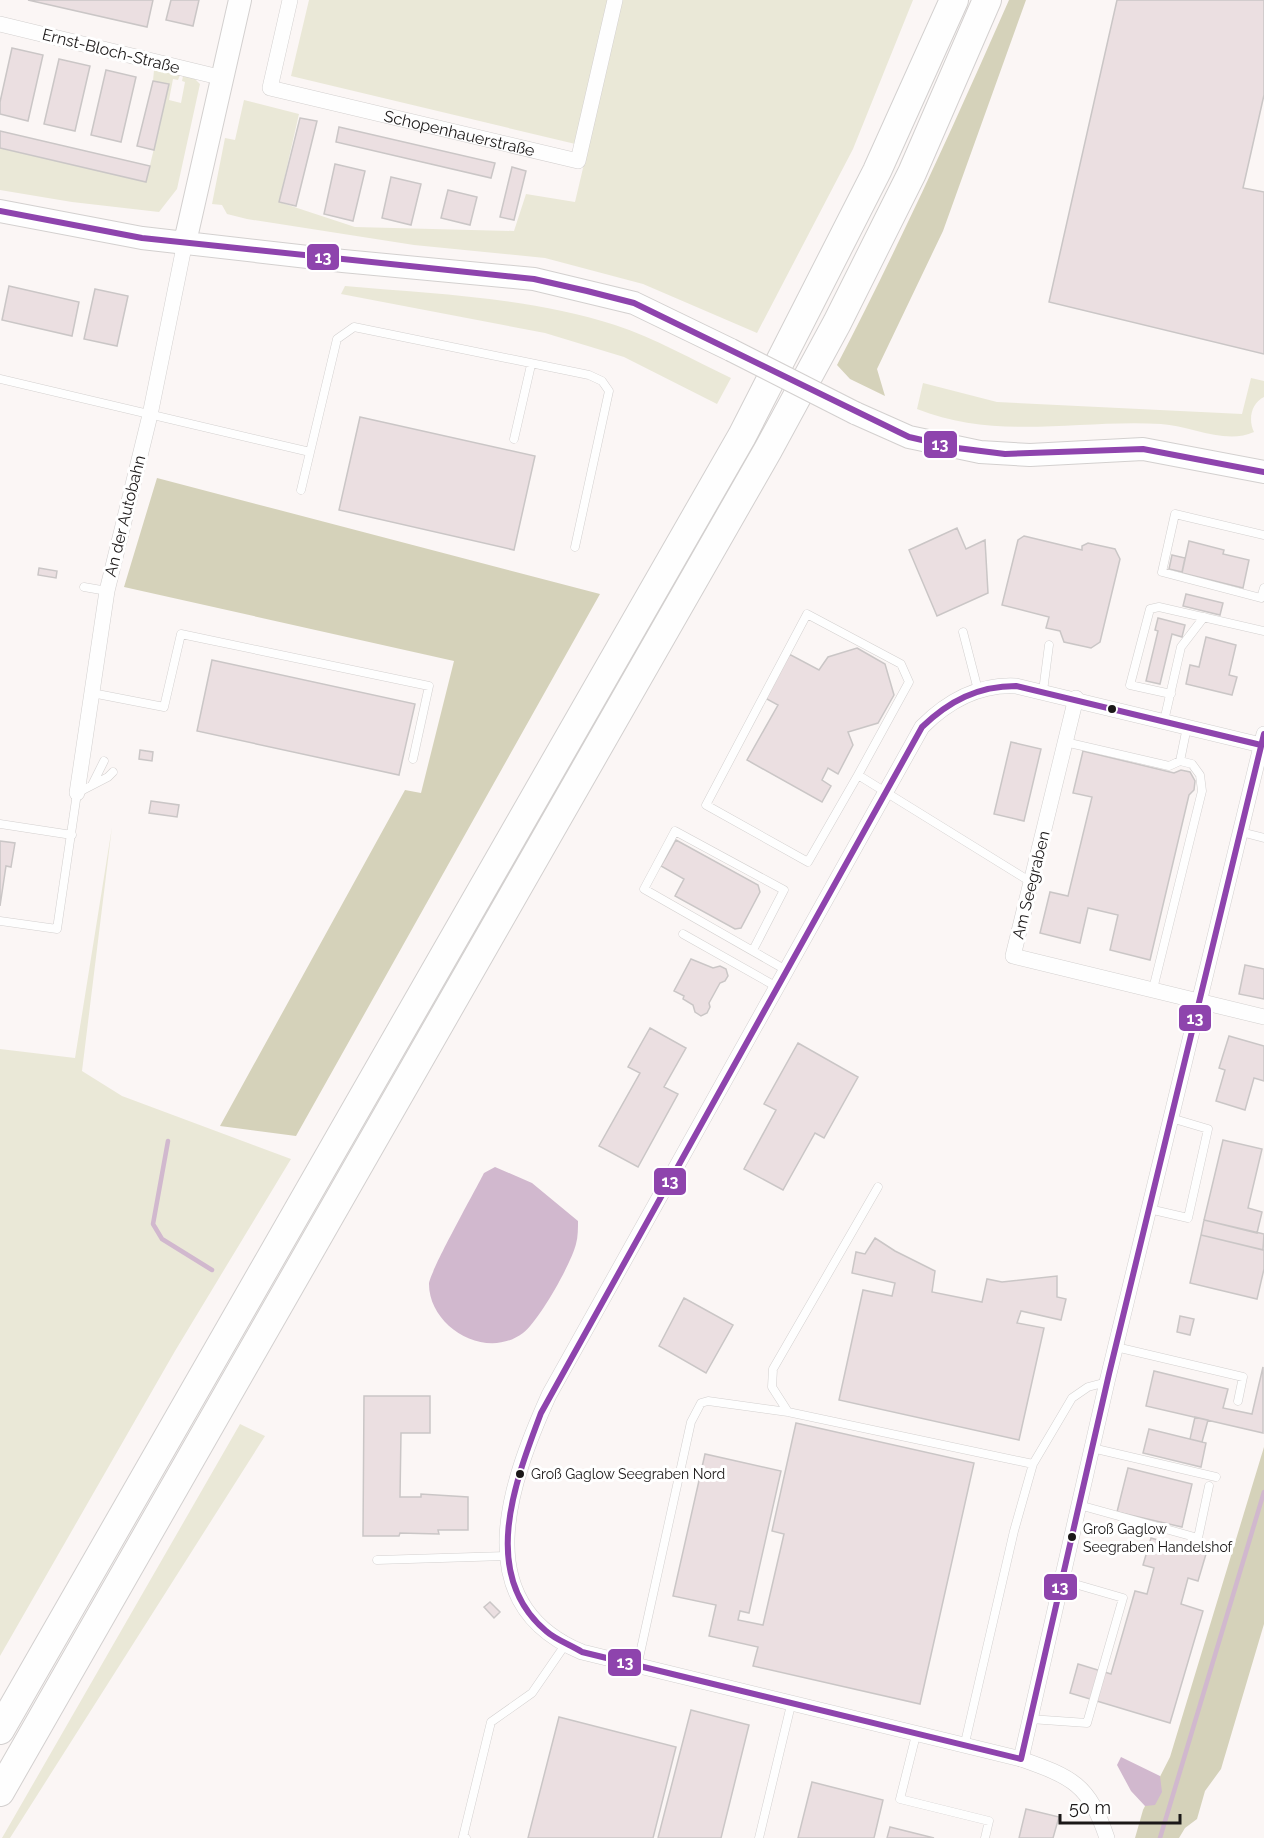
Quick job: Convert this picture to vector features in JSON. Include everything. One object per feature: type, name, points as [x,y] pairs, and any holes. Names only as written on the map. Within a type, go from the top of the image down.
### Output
[{"type":"highway","points":[[0,1730],[742,436],[877,171],[954,0]]},
{"type":"highway","points":[[0,1792],[768,450],[837,323],[912,173],[987,0]]},
{"type":"main road","points":[[185,242],[240,0]]},
{"type":"main road","points":[[0,211],[142,238],[343,261],[534,279],[634,303],[855,413],[909,437],[980,452],[1030,455],[1143,449],[1264,472]]},
{"type":"street","name":"Schopenhauerstraße","points":[[290,0],[270,88],[578,161],[615,0]]},
{"type":"street","name":"Ernst-Bloch-Straße","points":[[0,24],[222,78]]},
{"type":"street","name":"An der Autobahn","points":[[77,793],[107,591],[150,415],[185,242]]},
{"type":"street","points":[[1021,1759],[1107,1382],[1263,739],[1187,727],[1076,698],[1005,685],[978,690],[953,702],[922,727],[549,1395],[520,1474],[508,1525],[506,1556],[514,1589],[523,1608],[544,1632],[565,1645],[637,1666],[791,1705],[1021,1759],[1064,1774],[1083,1790],[1095,1806],[1107,1838]]},
{"type":"street","name":"Am Seegraben","points":[[1076,698],[1013,956],[1264,1017]]},
{"type":"lane","points":[[301,490],[337,339],[354,327],[531,365],[590,375],[602,381],[609,391],[575,547]]},
{"type":"lane","points":[[514,439],[531,365]]},
{"type":"lane","points":[[0,379],[310,452]]},
{"type":"lane","points":[[1264,535],[1175,514],[1162,572],[1263,599],[1264,588]]},
{"type":"lane","points":[[84,587],[107,591]]},
{"type":"lane","points":[[1170,694],[1130,685],[1147,613],[1153,607],[1264,631]]},
{"type":"lane","points":[[807,614],[901,664],[909,682],[858,775],[808,862],[706,805],[807,614]]},
{"type":"lane","points":[[1164,721],[1181,647],[1204,617]]},
{"type":"lane","points":[[963,632],[978,690]]},
{"type":"lane","points":[[92,693],[164,707],[182,634],[429,686],[413,759]]},
{"type":"lane","points":[[1043,691],[1049,645]]},
{"type":"lane","points":[[1180,761],[1187,727]]},
{"type":"lane","points":[[1065,742],[1169,766],[1180,761],[1192,764],[1200,775],[1202,791],[1153,989]]},
{"type":"lane","points":[[92,785],[104,761]]},
{"type":"lane","points":[[0,921],[57,929],[77,793],[112,772]]},
{"type":"lane","points":[[858,775],[1031,882]]},
{"type":"lane","points":[[0,824],[72,835]]},
{"type":"lane","points":[[753,950],[784,890],[675,831],[644,889],[786,970]]},
{"type":"lane","points":[[1241,832],[1264,838]]},
{"type":"lane","points":[[683,934],[777,987]]},
{"type":"lane","points":[[1149,1209],[1188,1218],[1208,1129],[1171,1118]]},
{"type":"lane","points":[[788,1412],[772,1387],[773,1369],[878,1187]]},
{"type":"lane","points":[[1116,1347],[1243,1377],[1238,1401]]},
{"type":"lane","points":[[964,1747],[1014,1531],[1034,1464],[1072,1398],[1088,1387],[1107,1382]]},
{"type":"lane","points":[[637,1666],[691,1422],[701,1403],[708,1401],[788,1412],[1034,1464]]},
{"type":"lane","points":[[1092,1448],[1216,1477]]},
{"type":"lane","points":[[1079,1505],[1198,1538],[1209,1486]]},
{"type":"lane","points":[[377,1560],[506,1556]]},
{"type":"lane","points":[[1030,1719],[1087,1723],[1123,1598],[1061,1580]]},
{"type":"lane","points":[[466,1838],[463,1837],[491,1722],[532,1693],[565,1645]]},
{"type":"lane","points":[[759,1838],[791,1705]]},
{"type":"lane","points":[[916,1735],[900,1799],[989,1821],[985,1838]]},
{"type":"shaded area","points":[[309,0],[913,0],[853,149],[757,333],[643,284],[545,258],[414,245],[247,219],[227,214],[222,205],[212,204],[225,138],[235,140],[244,100],[299,114],[279,202],[355,227],[514,231],[526,194],[575,202],[588,147],[291,76]]},
{"type":"shaded area","points":[[1009,0],[1026,0],[943,231],[877,369],[885,396],[850,379],[837,365],[926,184]]},
{"type":"shaded area","points":[[154,70],[180,75],[178,80],[173,79],[169,100],[181,103],[185,82],[182,81],[183,76],[194,78],[200,84],[177,189],[159,212],[72,202],[0,190],[0,148],[146,182],[169,85],[153,81]]},
{"type":"shaded area","points":[[345,286],[447,294],[549,308],[615,325],[645,336],[731,378],[717,404],[624,357],[545,333],[341,294]]},
{"type":"shaded area","points":[[1251,378],[1264,381],[1264,397],[1256,403],[1252,412],[1251,422],[1254,432],[1232,437],[1161,424],[1038,427],[977,424],[947,419],[917,409],[923,383],[997,402],[1242,414]]},
{"type":"shaded area","points":[[157,478],[600,594],[296,1136],[220,1126],[405,790],[421,793],[454,661],[124,587]]},
{"type":"shaded area","points":[[112,827],[82,1071],[122,1096],[291,1159],[175,1351],[0,1656],[0,1049],[75,1058]]},
{"type":"shaded area","points":[[495,1167],[532,1183],[578,1221],[578,1235],[568,1265],[554,1292],[530,1327],[508,1341],[493,1343],[477,1341],[449,1326],[438,1314],[429,1284],[444,1248],[484,1173]]},
{"type":"shaded area","points":[[240,1424],[265,1436],[10,1838],[2,1838]]},
{"type":"shaded area","points":[[1264,1447],[1264,1624],[1221,1769],[1205,1791],[1197,1819],[1185,1828],[1179,1838],[1135,1838],[1143,1810],[1170,1757]]},
{"type":"shaded area","points":[[1121,1757],[1160,1776],[1162,1792],[1155,1805],[1145,1806],[1131,1791],[1117,1765]]},
{"type":"building","points":[[28,0],[153,0],[147,27]]},
{"type":"building","points":[[171,0],[199,0],[193,26],[166,20]]},
{"type":"building","points":[[1117,0],[1264,0],[1264,95],[1243,188],[1264,192],[1264,354],[1049,302]]},
{"type":"building","points":[[12,48],[43,55],[28,121],[0,114],[0,102]]},
{"type":"building","points":[[59,59],[90,66],[75,131],[44,124]]},
{"type":"building","points":[[106,70],[136,77],[121,142],[91,135]]},
{"type":"building","points":[[153,81],[169,84],[154,150],[137,146]]},
{"type":"building","points":[[300,118],[317,121],[296,206],[279,202]]},
{"type":"building","points":[[339,127],[495,163],[491,178],[336,142]]},
{"type":"building","points":[[0,131],[150,166],[146,182],[0,148]]},
{"type":"building","points":[[335,164],[365,171],[353,221],[324,214]]},
{"type":"building","points":[[512,167],[526,171],[514,220],[500,217]]},
{"type":"building","points":[[391,177],[421,184],[411,225],[382,218]]},
{"type":"building","points":[[448,190],[477,197],[470,225],[441,218]]},
{"type":"building","points":[[9,286],[79,302],[72,336],[2,320]]},
{"type":"building","points":[[95,289],[128,296],[117,346],[84,339]]},
{"type":"building","points":[[360,417],[535,456],[514,550],[339,510]]},
{"type":"building","points":[[957,528],[966,549],[985,540],[988,593],[937,616],[909,550]]},
{"type":"building","points":[[1024,536],[1082,550],[1082,546],[1088,543],[1115,549],[1120,559],[1100,642],[1091,648],[1064,642],[1060,631],[1046,628],[1049,617],[1002,605],[1018,540]]},
{"type":"building","points":[[1189,541],[1224,550],[1223,554],[1249,560],[1243,588],[1182,573]]},
{"type":"building","points":[[1172,555],[1185,558],[1182,572],[1169,569]]},
{"type":"building","points":[[39,568],[57,571],[56,578],[38,575]]},
{"type":"building","points":[[1186,594],[1223,603],[1220,615],[1183,606]]},
{"type":"building","points":[[1158,618],[1185,625],[1182,637],[1172,634],[1160,684],[1146,681],[1158,631],[1155,630]]},
{"type":"building","points":[[1206,637],[1236,645],[1229,675],[1237,677],[1232,695],[1186,684],[1190,665],[1199,667]]},
{"type":"building","points":[[857,648],[885,664],[894,695],[878,723],[848,732],[853,745],[838,774],[828,768],[822,780],[831,786],[822,802],[747,760],[778,705],[765,698],[789,654],[819,670],[828,657]]},
{"type":"building","points":[[212,660],[415,704],[399,775],[197,731]]},
{"type":"building","points":[[1011,742],[1041,749],[1024,821],[994,814]]},
{"type":"building","points":[[140,750],[153,752],[152,761],[139,759]]},
{"type":"building","points":[[1083,751],[1174,773],[1181,770],[1190,772],[1195,781],[1194,790],[1189,795],[1150,960],[1110,950],[1118,915],[1088,908],[1080,943],[1040,933],[1050,892],[1068,896],[1092,797],[1073,793]]},
{"type":"building","points":[[151,801],[179,805],[177,817],[149,813]]},
{"type":"building","points":[[676,840],[758,885],[760,892],[741,928],[735,929],[675,896],[684,879],[661,866]]},
{"type":"building","points":[[0,841],[15,843],[11,867],[6,866],[0,906]]},
{"type":"building","points":[[691,959],[713,968],[720,966],[726,969],[728,976],[720,983],[709,1003],[707,1013],[701,1016],[695,1012],[693,1005],[683,999],[684,996],[674,991]]},
{"type":"building","points":[[1245,965],[1264,969],[1264,999],[1239,994]]},
{"type":"building","points":[[650,1028],[686,1048],[664,1087],[678,1094],[638,1167],[599,1146],[640,1073],[628,1067]]},
{"type":"building","points":[[1229,1036],[1264,1046],[1264,1081],[1254,1078],[1245,1110],[1216,1101],[1225,1070],[1219,1068]]},
{"type":"building","points":[[798,1043],[858,1077],[824,1138],[815,1133],[783,1190],[744,1169],[776,1110],[764,1104]]},
{"type":"building","points":[[1223,1140],[1262,1149],[1248,1208],[1262,1212],[1257,1233],[1204,1220]]},
{"type":"building","points":[[1204,1220],[1264,1234],[1263,1250],[1201,1235]]},
{"type":"building","points":[[1201,1235],[1264,1250],[1264,1269],[1257,1299],[1190,1283]]},
{"type":"building","points":[[875,1238],[935,1271],[932,1292],[982,1302],[987,1279],[1002,1282],[1057,1276],[1057,1297],[1066,1299],[1061,1320],[1021,1311],[1017,1323],[1044,1328],[1019,1440],[839,1400],[863,1290],[892,1296],[895,1283],[852,1273],[856,1252],[865,1254]]},
{"type":"building","points":[[684,1298],[733,1325],[706,1373],[659,1346]]},
{"type":"building","points":[[1180,1316],[1194,1319],[1190,1335],[1177,1332]]},
{"type":"building","points":[[1263,1367],[1263,1433],[1146,1406],[1154,1371],[1228,1389],[1223,1408],[1252,1414]]},
{"type":"building","points":[[364,1396],[430,1396],[430,1433],[401,1433],[400,1497],[421,1497],[421,1494],[468,1497],[468,1530],[438,1530],[439,1534],[400,1533],[399,1536],[363,1536]]},
{"type":"building","points":[[1195,1417],[1208,1420],[1202,1442],[1190,1439]]},
{"type":"building","points":[[796,1423],[974,1463],[920,1704],[753,1666],[758,1647],[709,1636],[716,1605],[673,1596],[705,1454],[781,1471],[749,1613],[740,1611],[738,1620],[763,1625],[784,1534],[772,1531]]},
{"type":"building","points":[[1149,1429],[1206,1443],[1201,1467],[1143,1453]]},
{"type":"building","points":[[1128,1468],[1192,1484],[1182,1527],[1117,1512]]},
{"type":"building","points":[[1151,1538],[1206,1554],[1198,1581],[1188,1578],[1181,1604],[1203,1611],[1170,1723],[1070,1693],[1078,1664],[1111,1674],[1135,1591],[1147,1594],[1154,1568],[1143,1565]]},
{"type":"building","points":[[490,1602],[500,1612],[494,1618],[484,1607]]},
{"type":"building","points":[[691,1710],[749,1725],[721,1838],[658,1838]]},
{"type":"building","points":[[559,1717],[676,1747],[653,1838],[528,1838]]},
{"type":"building","points":[[812,1782],[883,1800],[874,1838],[798,1838]]},
{"type":"building","points":[[1026,1809],[1059,1817],[1053,1838],[1019,1838]]},
{"type":"building","points":[[890,1827],[934,1838],[887,1838]]},
{"type":"waterway","points":[[168,1141],[153,1224],[162,1239],[212,1270]]},
{"type":"waterway","points":[[1160,1838],[1264,1492]]},
{"type":"transit line","name":"13","points":[[0,211],[142,238],[534,279],[634,303],[909,437],[957,448],[1005,454],[1143,449],[1264,472]]},
{"type":"transit line","name":"13","points":[[1261,745],[1016,686],[989,689],[965,697],[943,710],[922,727],[541,1413],[513,1497],[508,1555],[513,1583],[525,1608],[546,1631],[582,1652],[1021,1759],[1109,1374],[1264,734]]},
{"type":"place","name":"Groß Gaglow Seegraben Nord","points":[[520,1474]]},
{"type":"place","name":"Groß Gaglow Seegraben Handelshof","points":[[1072,1537]]}]
